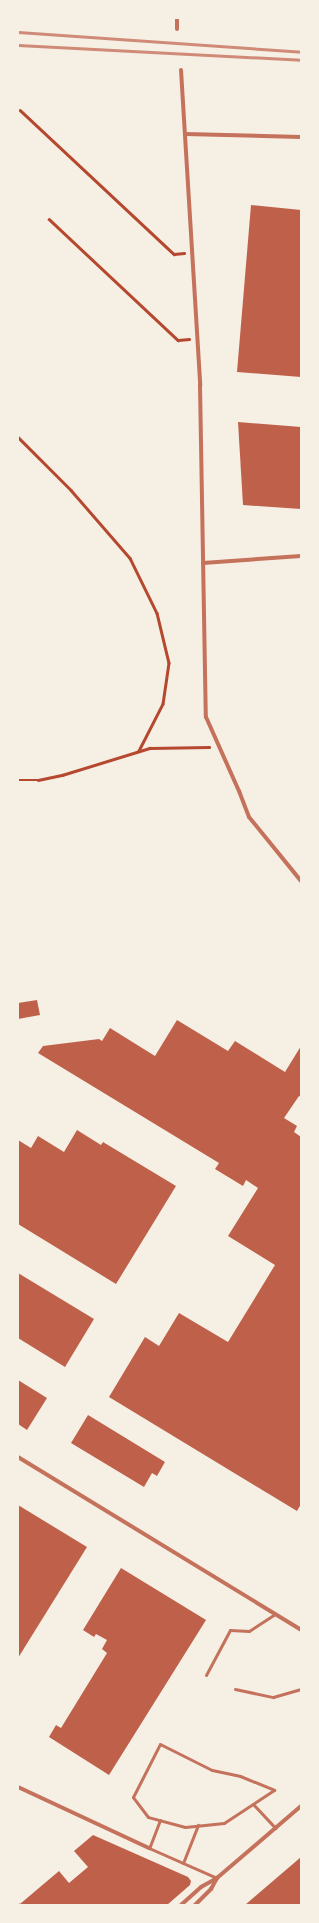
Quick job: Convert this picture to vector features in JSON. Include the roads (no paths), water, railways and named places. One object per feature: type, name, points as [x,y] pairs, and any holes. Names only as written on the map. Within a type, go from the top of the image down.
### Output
[{"type":"street","points":[[177,18],[177,29]]},
{"type":"street","points":[[180,70],[200,385],[206,717],[249,817],[301,881]]},
{"type":"street","points":[[185,134],[301,137]]},
{"type":"street","points":[[203,563],[301,556]]},
{"type":"street","points":[[18,1457],[301,1630]]},
{"type":"street","points":[[18,1787],[149,1848]]},
{"type":"street","points":[[181,1905],[201,1887],[217,1878],[301,1806]]},
{"type":"street","points":[[195,1905],[211,1889],[217,1878]]},
{"type":"lane","points":[[206,1675],[230,1630],[249,1631],[275,1614]]},
{"type":"lane","points":[[235,1690],[273,1697],[301,1689]]},
{"type":"lane","points":[[160,1744],[212,1770],[240,1776],[274,1790],[253,1804],[224,1822],[185,1826],[148,1817],[133,1798],[160,1744]]},
{"type":"lane","points":[[253,1804],[275,1828]]},
{"type":"lane","points":[[160,1820],[149,1848],[217,1878]]},
{"type":"lane","points":[[184,1863],[198,1825]]},
{"type":"railway","points":[[18,32],[301,52]]},
{"type":"railway","points":[[18,45],[301,60]]}]
